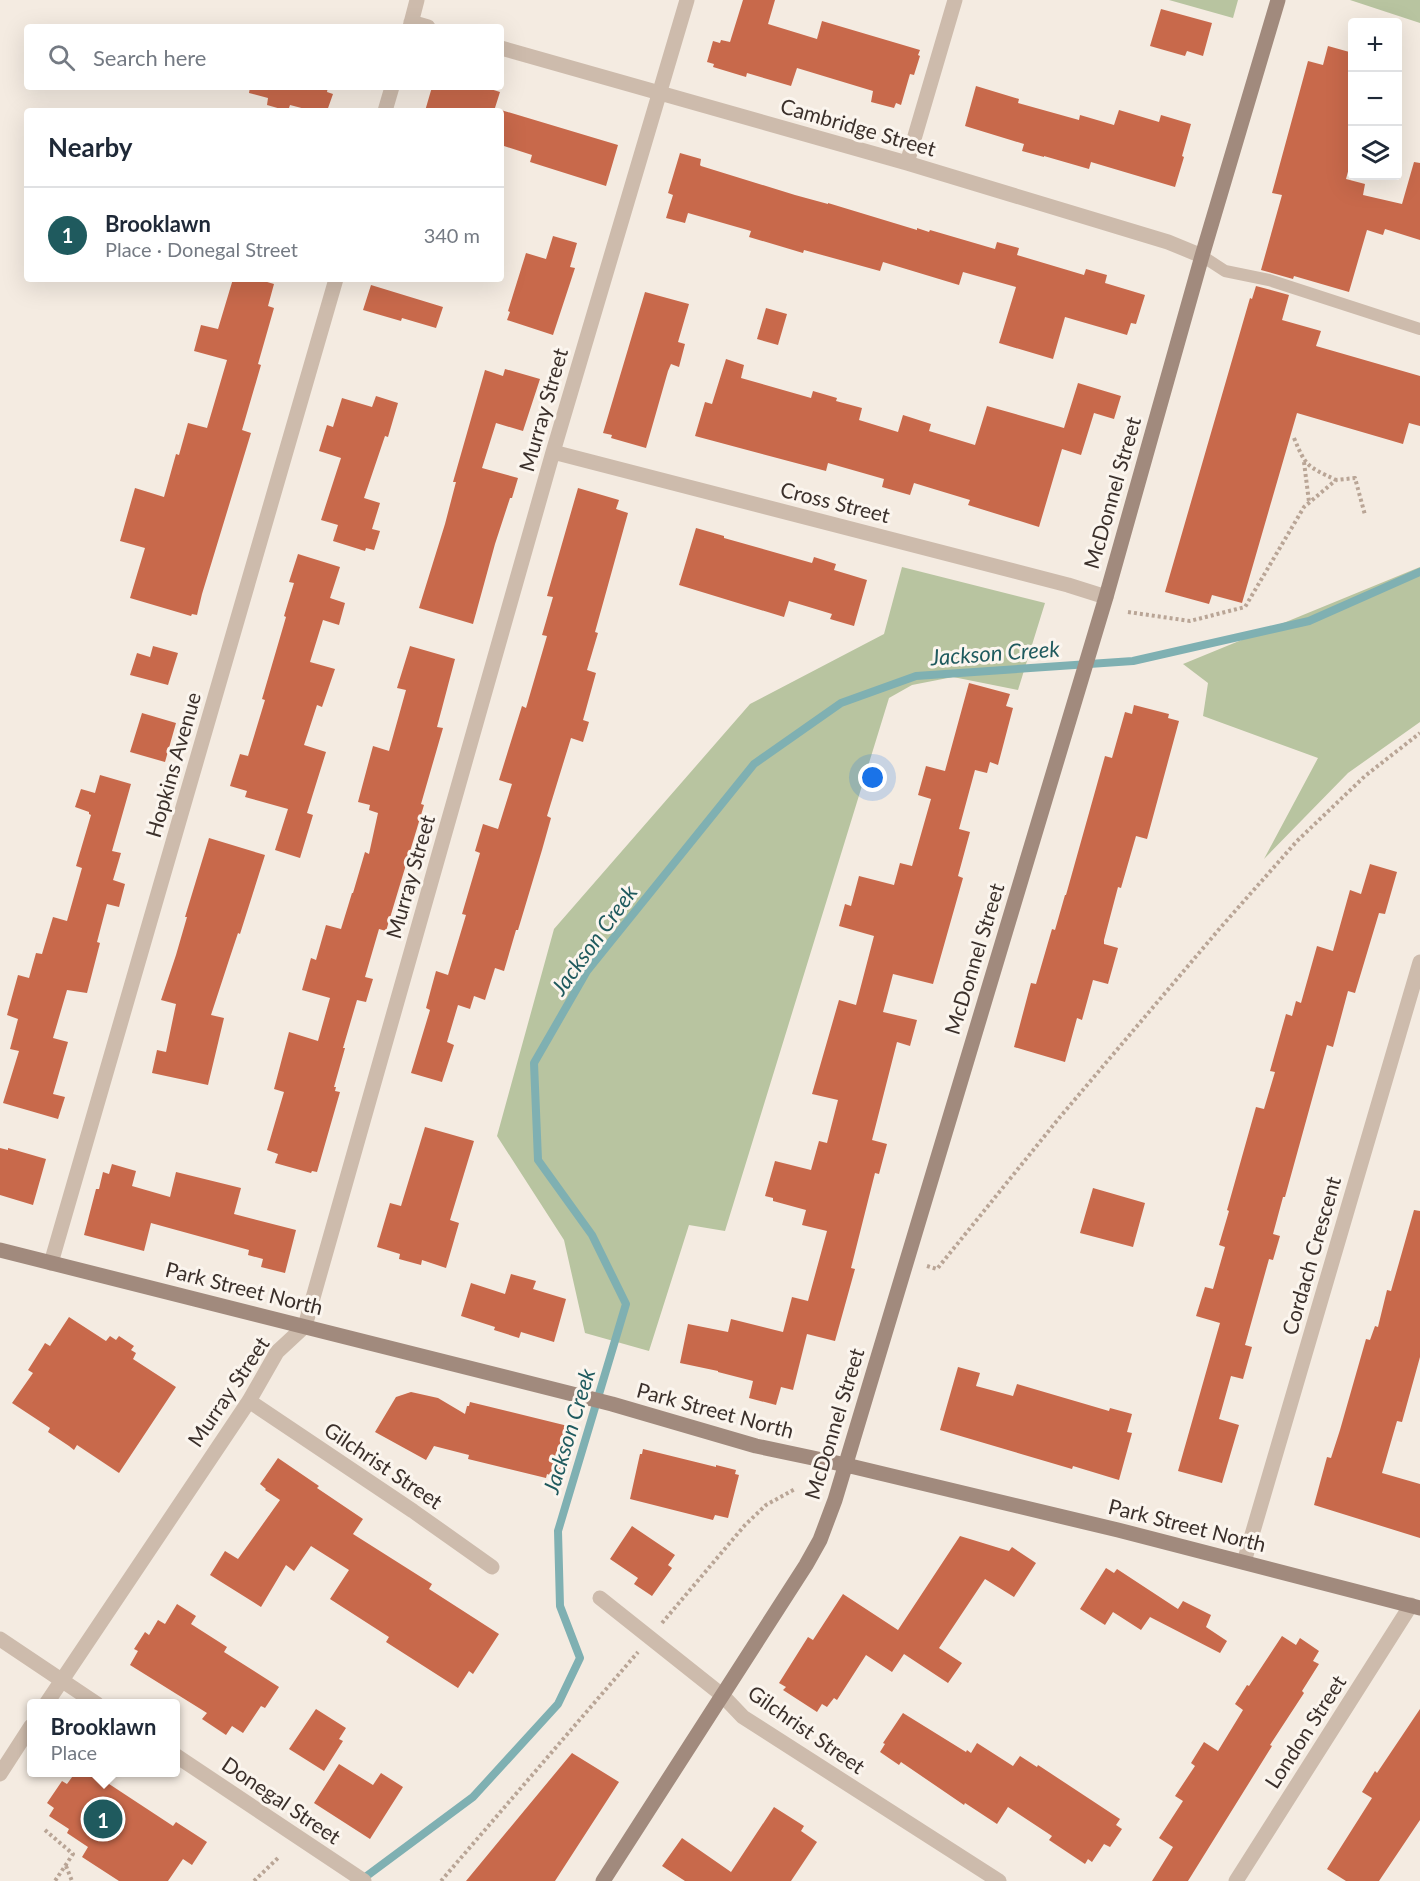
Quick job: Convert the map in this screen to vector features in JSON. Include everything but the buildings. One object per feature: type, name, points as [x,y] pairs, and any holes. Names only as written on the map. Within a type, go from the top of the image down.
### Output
[{"type":"street","points":[[410,24],[417,0]]},
{"type":"street","name":"Murray Street","points":[[49,1699],[249,1401],[277,1352],[305,1326],[553,452],[687,0]]},
{"type":"street","points":[[907,163],[955,0]]},
{"type":"street","name":"McDonnel Street","points":[[603,1881],[812,1555],[835,1500],[1106,597],[1202,256],[1278,0]]},
{"type":"street","name":"Cambridge Street","points":[[504,49],[907,163],[1168,242],[1202,256]]},
{"type":"street","points":[[386,108],[391,90]]},
{"type":"street","name":"Hopkins Avenue","points":[[51,1263],[335,282]]},
{"type":"street","name":"Cross Street","points":[[553,452],[1068,585],[1106,597]]},
{"type":"street","name":"Cordach Crescent","points":[[1244,1562],[1420,962]]},
{"type":"street","name":"Park Street North","points":[[0,1250],[612,1404],[756,1446],[846,1465],[1415,1606]]},
{"type":"street","name":"Gilchrist Street","points":[[249,1401],[492,1567]]},
{"type":"street","name":"Gilchrist Street","points":[[600,1598],[722,1695],[743,1717],[999,1881]]},
{"type":"street","name":"London Street","points":[[1236,1881],[1415,1606]]},
{"type":"street","points":[[0,1639],[90,1699]]},
{"type":"street","points":[[0,1773],[27,1732]]},
{"type":"street","name":"Donegal Street","points":[[180,1758],[364,1881]]},
{"type":"lane","points":[[1202,256],[1225,271],[1269,280],[1420,329]]},
{"type":"path","points":[[1294,438],[1304,461],[1309,503]]},
{"type":"path","points":[[1304,461],[1313,469],[1336,480],[1355,478],[1365,515]]},
{"type":"path","points":[[1128,612],[1190,621],[1245,607],[1304,507],[1336,480]]},
{"type":"path","points":[[937,1269],[1060,1117],[1297,841],[1365,776],[1420,733]]},
{"type":"path","points":[[441,1881],[745,1525],[766,1505],[795,1489]]},
{"type":"path","points":[[45,1830],[73,1854],[55,1881]]},
{"type":"path","points":[[254,1881],[278,1858]]},
{"type":"path","points":[[65,1865],[72,1881]]},
{"type":"green space","points":[[1169,0],[1238,0],[1233,18]]},
{"type":"green space","points":[[1350,0],[1420,0],[1420,23]]},
{"type":"green space","points":[[902,567],[1045,603],[1018,690],[953,677],[912,685],[889,698],[725,1231],[689,1225],[649,1351],[585,1333],[564,1240],[497,1136],[554,929],[750,704],[884,634]]},
{"type":"green space","points":[[1420,567],[1420,722],[1348,773],[1264,859],[1318,758],[1203,716],[1208,683],[1183,664]]},
{"type":"waterway","name":"Jackson Creek","points":[[360,1881],[473,1797],[558,1704],[580,1658],[560,1606],[558,1531],[626,1304],[592,1235],[538,1160],[534,1063],[587,971],[754,764],[841,703],[916,676],[1133,661],[1309,621],[1420,572]]},
{"type":"place","name":"Brooklawn","points":[[103,1819]]}]
